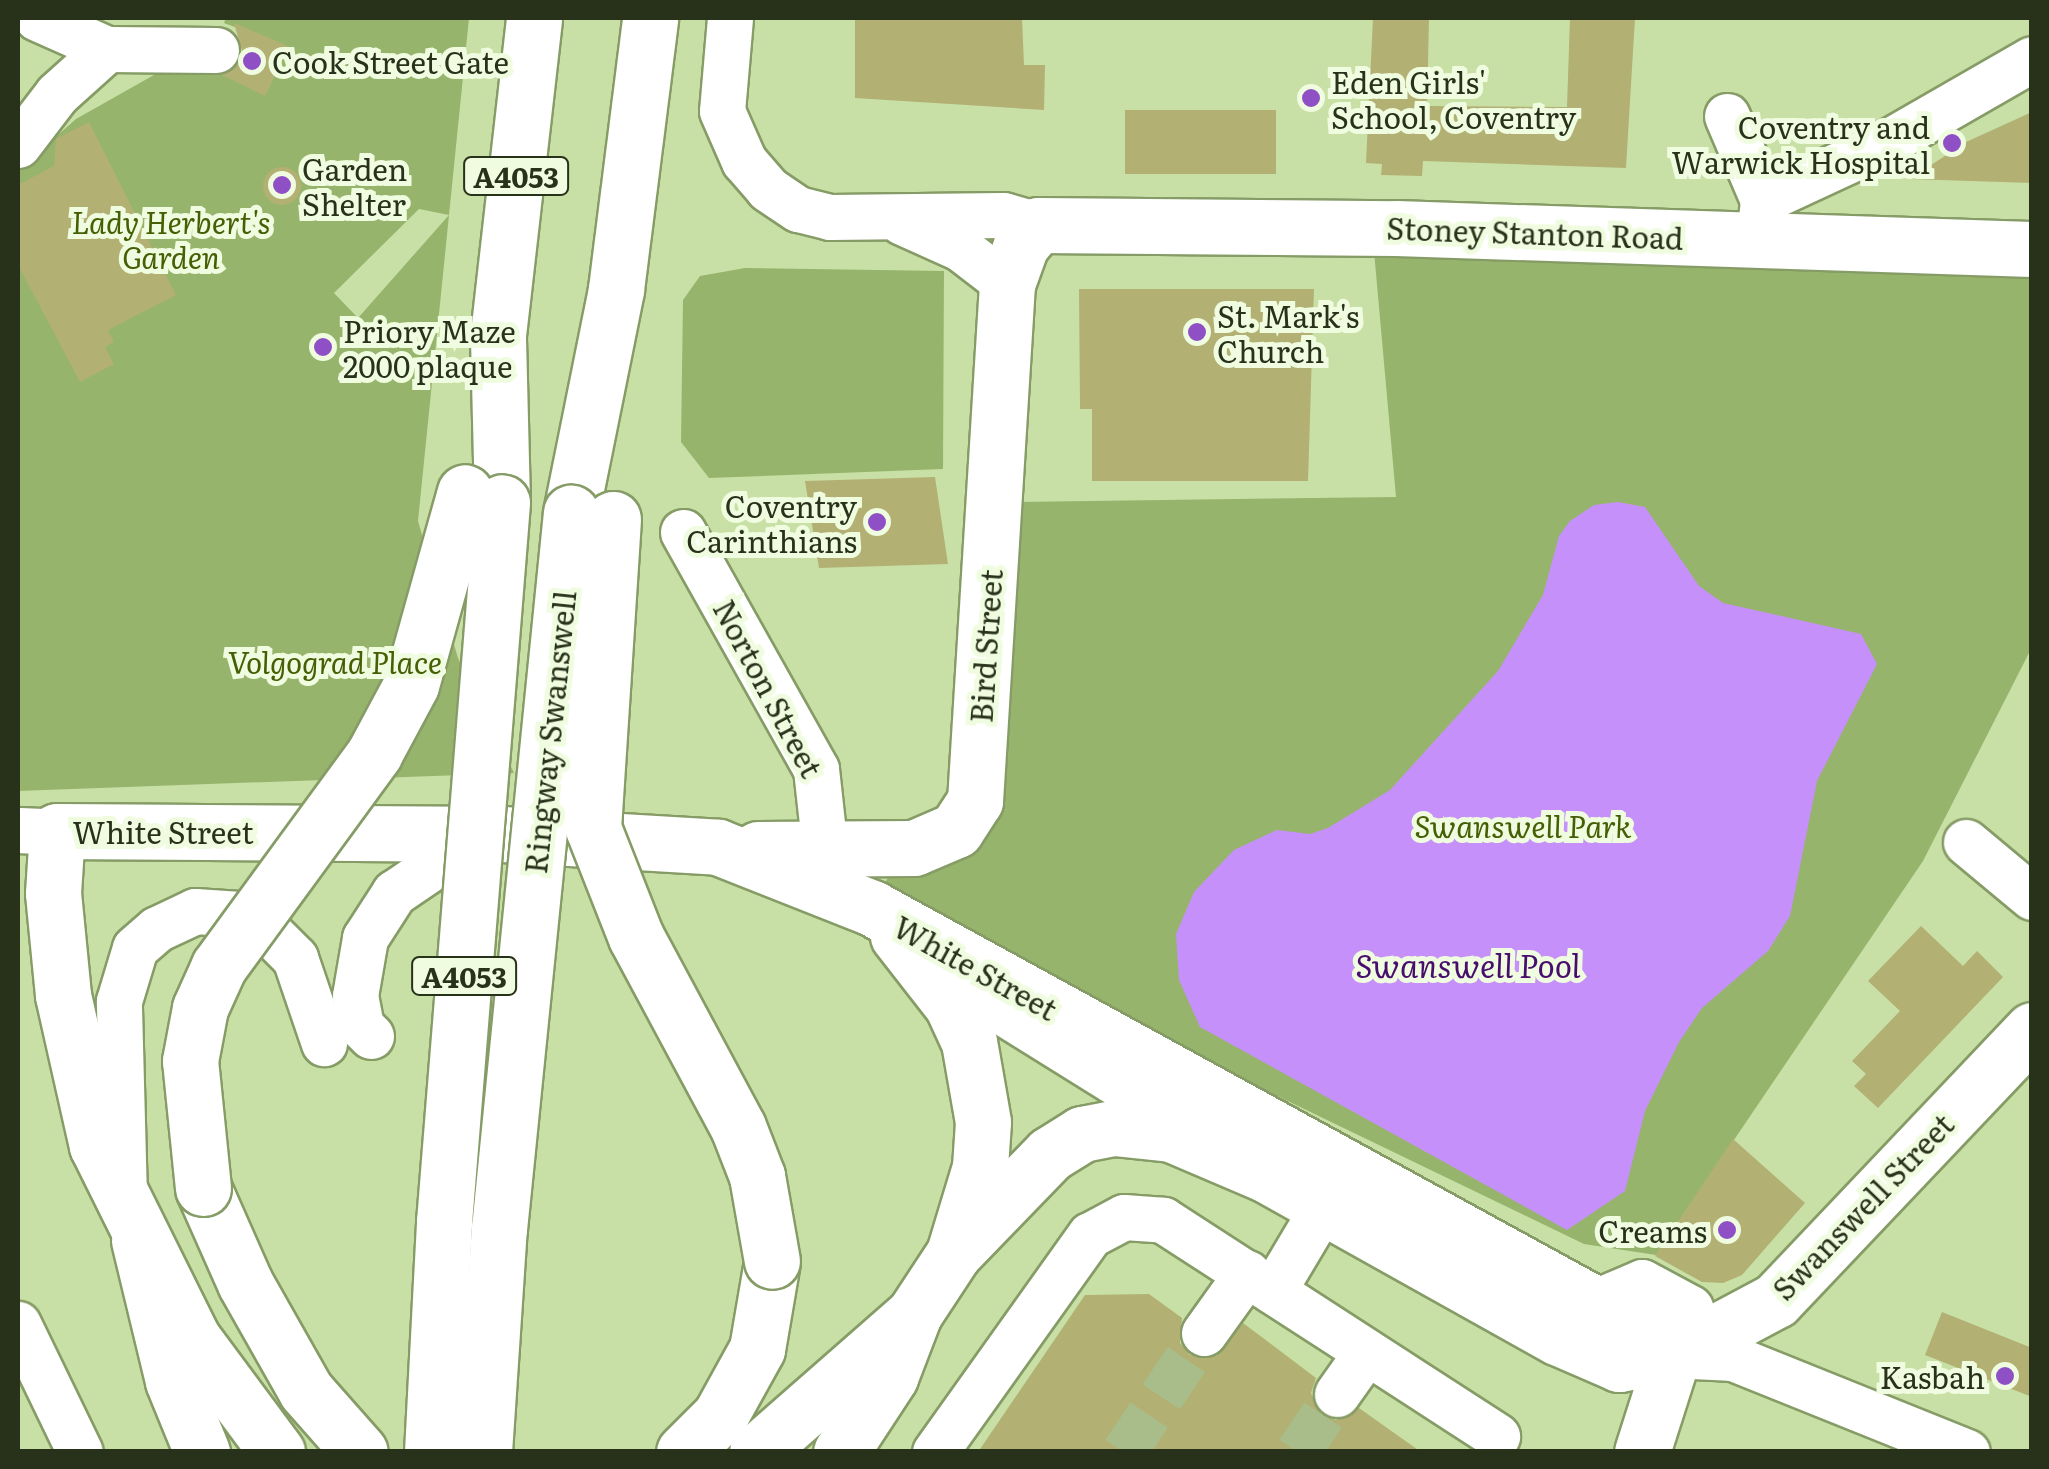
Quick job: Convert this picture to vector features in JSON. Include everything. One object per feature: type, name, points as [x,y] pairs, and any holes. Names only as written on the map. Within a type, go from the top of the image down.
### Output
[{"type":"main road","name":"Ringway Swanswell","points":[[432,1452],[483,497],[534,18]]},
{"type":"main road","name":"Ringway Swanswell","points":[[484,1452],[499,1229],[592,516],[650,18]]},
{"type":"main road","name":"Stoney Stanton Road","points":[[1038,224],[1761,219],[2032,249]]},
{"type":"main road","name":"Bird Street","points":[[718,846],[826,851],[914,848],[956,830],[975,800],[1006,284],[1016,255],[1038,224]]},
{"type":"main road","points":[[360,1452],[306,1391],[245,1283],[203,1188],[190,1061],[200,1008],[228,951],[374,754],[411,686],[483,497]]},
{"type":"main road","points":[[592,516],[593,828],[636,937],[738,1127],[765,1208],[772,1261],[768,1304],[751,1362],[720,1416],[684,1452]]},
{"type":"main road","name":"White Street","points":[[277,1452],[193,1339],[132,1225],[93,1132],[69,1039],[54,893],[37,830],[718,846],[872,908],[1593,1303],[1672,1355]]},
{"type":"main road","points":[[872,908],[922,961],[969,1042],[982,1106],[980,1167],[954,1254]]},
{"type":"main road","name":"Swanswell Street","points":[[1672,1355],[1776,1300],[2032,1030]]},
{"type":"main road","points":[[841,1452],[890,1377],[914,1314],[954,1254],[1050,1154],[1082,1134],[1114,1128],[1171,1134],[1265,1174],[1619,1364],[1672,1355],[1642,1452]]},
{"type":"main road","points":[[132,1225],[173,1380],[202,1452]]},
{"type":"main road","points":[[757,1452],[914,1314]]},
{"type":"street","points":[[37,18],[107,49],[216,50]]},
{"type":"street","points":[[730,18],[722,111],[744,161],[768,189],[798,209],[896,220],[1004,215],[1038,224]]},
{"type":"street","points":[[18,145],[56,94],[107,49]]},
{"type":"street","points":[[1728,116],[1761,219],[2032,59]]},
{"type":"street","points":[[896,220],[960,248],[1006,284]]},
{"type":"street","name":"Norton Street","points":[[683,532],[816,769],[826,851]]},
{"type":"street","points":[[370,1036],[361,1026],[355,996],[365,938],[394,893],[479,842],[694,869],[779,893],[922,961],[1265,1174]]},
{"type":"street","points":[[1966,842],[2032,898]]},
{"type":"street","points":[[132,1225],[118,1001],[135,948],[176,916],[194,911],[240,914],[284,942],[324,954],[365,938]]},
{"type":"street","points":[[284,942],[324,1043]]},
{"type":"street","points":[[1204,1334],[1260,1282],[1323,1206]]},
{"type":"street","points":[[936,1452],[1090,1235],[1124,1216],[1163,1220],[1260,1282],[1366,1353],[1468,1436]]},
{"type":"street","points":[[21,1337],[35,1402],[80,1452]]},
{"type":"street","points":[[1337,1394],[1366,1353]]},
{"type":"street","points":[[1672,1355],[1733,1358],[1966,1452]]},
{"type":"green space","points":[[226,18],[469,18],[418,521],[458,658],[514,773],[18,791],[18,170],[76,119],[161,71],[219,73],[265,95],[288,47],[224,23]],"holes":[[[419,209],[449,215],[358,318],[334,293]]]},
{"type":"green space","name":"Swanswell Park","points":[[1373,240],[2031,266],[2031,649],[1923,861],[1656,1255],[1584,1244],[1022,973],[876,896],[897,864],[936,854],[1008,502],[1396,497]]},
{"type":"green space","points":[[745,268],[944,271],[943,469],[709,478],[681,442],[683,300],[700,276]]},
{"type":"water","name":"Swanswell Pool","points":[[1618,502],[1645,507],[1699,586],[1723,603],[1861,634],[1877,664],[1817,781],[1790,916],[1768,951],[1702,1008],[1679,1042],[1645,1111],[1625,1191],[1567,1230],[1200,1027],[1179,980],[1176,934],[1194,892],[1234,850],[1277,830],[1310,834],[1328,828],[1390,790],[1498,671],[1543,595],[1559,536],[1570,521],[1594,505]]},
{"type":"building","points":[[855,18],[1022,18],[1024,65],[1045,65],[1044,110],[855,98]]},
{"type":"building","points":[[1373,18],[1429,18],[1427,106],[1567,107],[1570,18],[1635,18],[1626,168],[1423,161],[1422,176],[1381,175],[1382,164],[1366,163]]},
{"type":"building","name":"Cook Street Gate","points":[[234,23],[288,46],[265,96],[222,75],[238,64],[242,51]]},
{"type":"building","points":[[1125,110],[1276,110],[1276,174],[1125,174]]},
{"type":"building","points":[[2032,112],[2032,183],[1910,179],[1966,142]]},
{"type":"building","points":[[89,122],[176,295],[108,330],[114,342],[105,347],[114,364],[80,382],[18,265],[18,185],[54,166],[56,139]]},
{"type":"building","points":[[282,167],[295,173],[301,186],[295,199],[282,205],[269,199],[263,186],[269,173]]},
{"type":"building","name":"St. Mark's Church","points":[[1079,289],[1314,289],[1308,481],[1092,481],[1092,409],[1080,409]]},
{"type":"building","name":"Coventry Carinthians","points":[[935,477],[948,564],[819,568],[805,481]]},
{"type":"building","points":[[1921,926],[1963,966],[1977,951],[2003,977],[1878,1108],[1854,1086],[1866,1074],[1852,1061],[1900,1011],[1868,981]]},
{"type":"building","name":"Creams","points":[[1733,1139],[1805,1203],[1742,1275],[1723,1283],[1702,1282],[1655,1256]]},
{"type":"building","points":[[1149,1294],[1182,1318],[1180,1343],[1190,1355],[1216,1356],[1243,1323],[1316,1378],[1311,1393],[1321,1415],[1336,1420],[1359,1408],[1421,1452],[978,1452],[1085,1295]]},
{"type":"building","name":"Kasbah","points":[[1942,1312],[2032,1348],[2032,1397],[1925,1355]]},
{"type":"tunnel","points":[[1124,1452],[1204,1333]]},
{"type":"tunnel","points":[[1298,1452],[1337,1394]]},
{"type":"place","name":"Cook Street Gate","points":[[252,61]]},
{"type":"place","name":"Eden Girls' School, Coventry","points":[[1311,98]]},
{"type":"place","name":"Coventry and Warwick Hospital","points":[[1952,143]]},
{"type":"place","name":"Garden Shelter","points":[[282,185]]},
{"type":"place","name":"St. Mark's Church","points":[[1197,332]]},
{"type":"place","name":"Priory Maze 2000 plaque","points":[[323,347]]},
{"type":"place","name":"Coventry Carinthians","points":[[877,522]]},
{"type":"place","name":"Creams","points":[[1727,1230]]},
{"type":"place","name":"Kasbah","points":[[2005,1376]]},
{"type":"park label","name":"Lady Herbert's Garden","points":[[171,238]]},
{"type":"park label","name":"Volgograd Place","points":[[335,661]]}]
